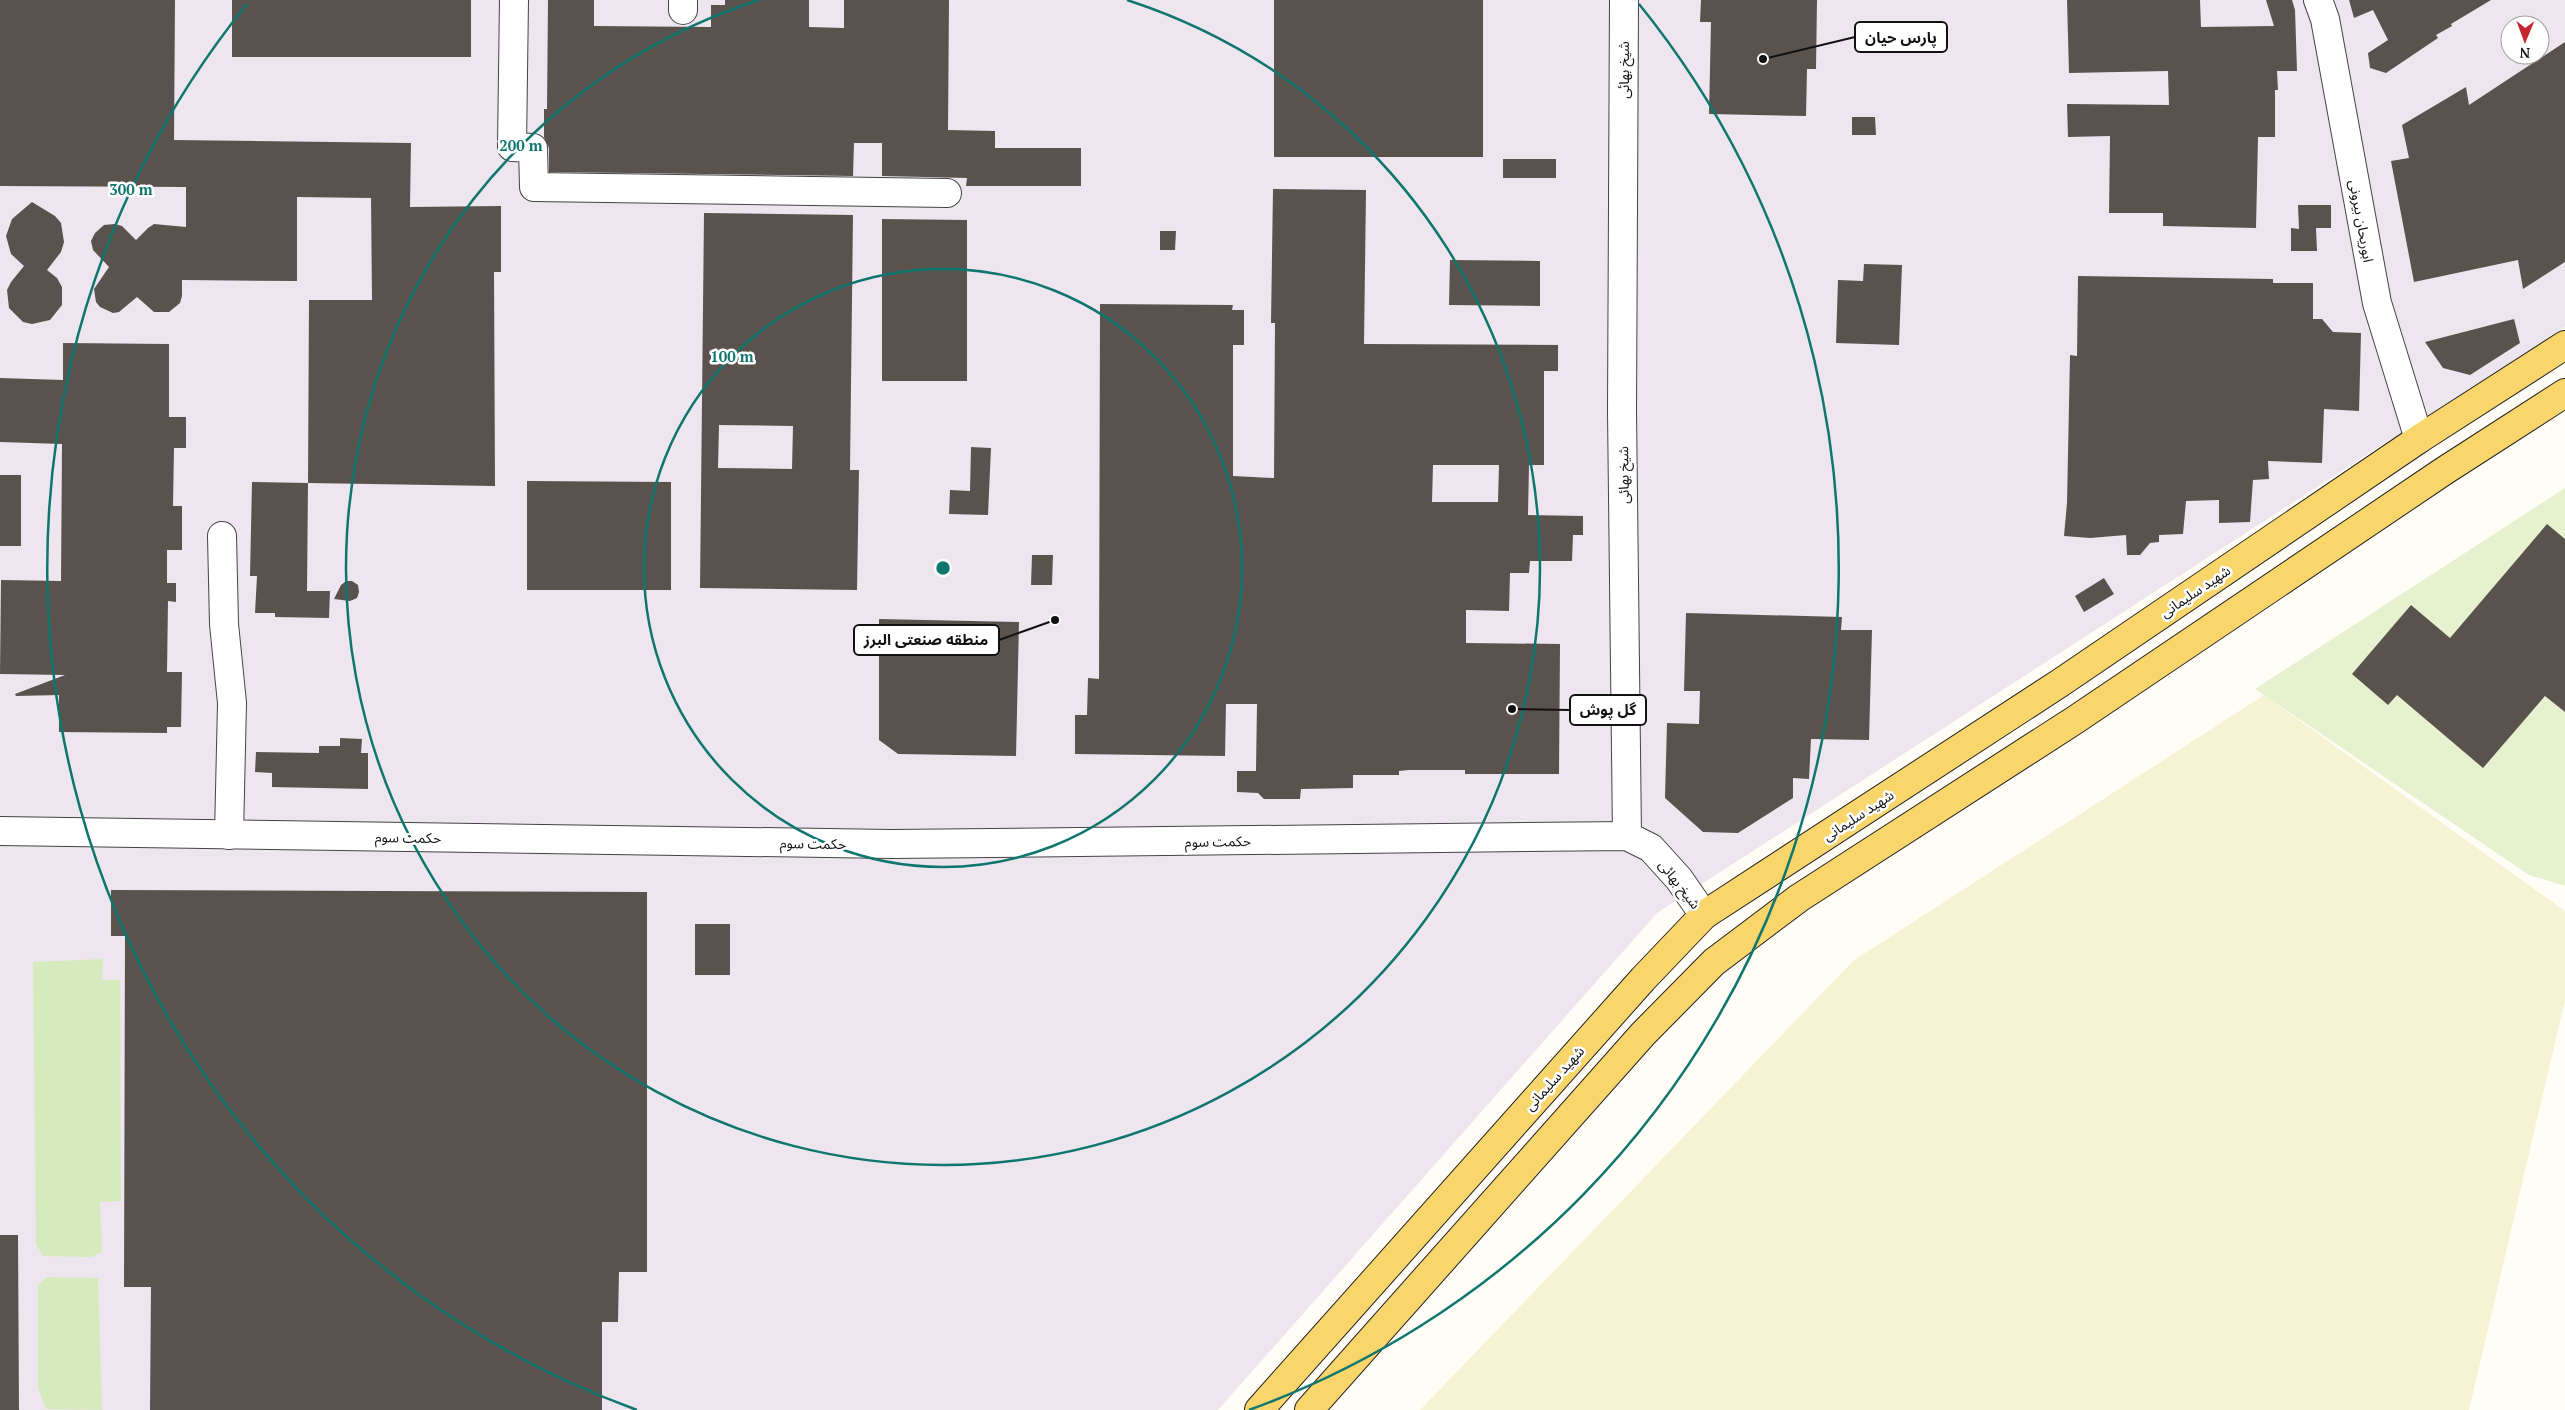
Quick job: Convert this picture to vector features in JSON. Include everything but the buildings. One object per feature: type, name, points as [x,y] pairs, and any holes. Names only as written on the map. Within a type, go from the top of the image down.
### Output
[{"type":"main road","name":"شهید سلیمانی","points":[[1259,1410],[1643,978],[1704,915],[2060,682],[2419,439],[2565,345]]},
{"type":"main road","points":[[1309,1410],[1643,1034],[1714,962],[1799,898],[2075,720],[2436,477],[2565,393]]},
{"type":"street","points":[[514,0],[512,147],[533,148],[534,187],[947,193]]},
{"type":"street","name":"شیخ بهائی","points":[[1624,0],[1622,411],[1626,836],[1651,848],[1679,879],[1704,915]]},
{"type":"street","name":"ابوریحان بیرونی","points":[[2318,0],[2325,19],[2377,303],[2419,439]]},
{"type":"street","points":[[222,536],[224,624],[232,703],[229,835]]},
{"type":"street","name":"حکمت سوم","points":[[0,832],[892,844],[1626,836]]},
{"type":"shaded area","points":[[0,0],[2565,0],[2565,327],[1657,913],[1218,1410],[0,1410]]},
{"type":"shaded area","points":[[2264,695],[2565,911],[2565,1000],[2469,1410],[1420,1410],[1853,961]]},
{"type":"green space","points":[[2565,488],[2565,886],[2529,875],[2255,689]]},
{"type":"green space","points":[[103,959],[102,980],[120,980],[121,1201],[100,1202],[102,1252],[91,1257],[43,1256],[36,1244],[33,962]]},
{"type":"green space","points":[[47,1277],[98,1278],[102,1410],[46,1409],[38,1388],[38,1285]]},
{"type":"place","name":"پارس حیان","points":[[1763,59]]},
{"type":"place","name":"منطقه صنعتی البرز","points":[[1055,620]]},
{"type":"place","name":"گل پوش","points":[[1512,709]]}]
